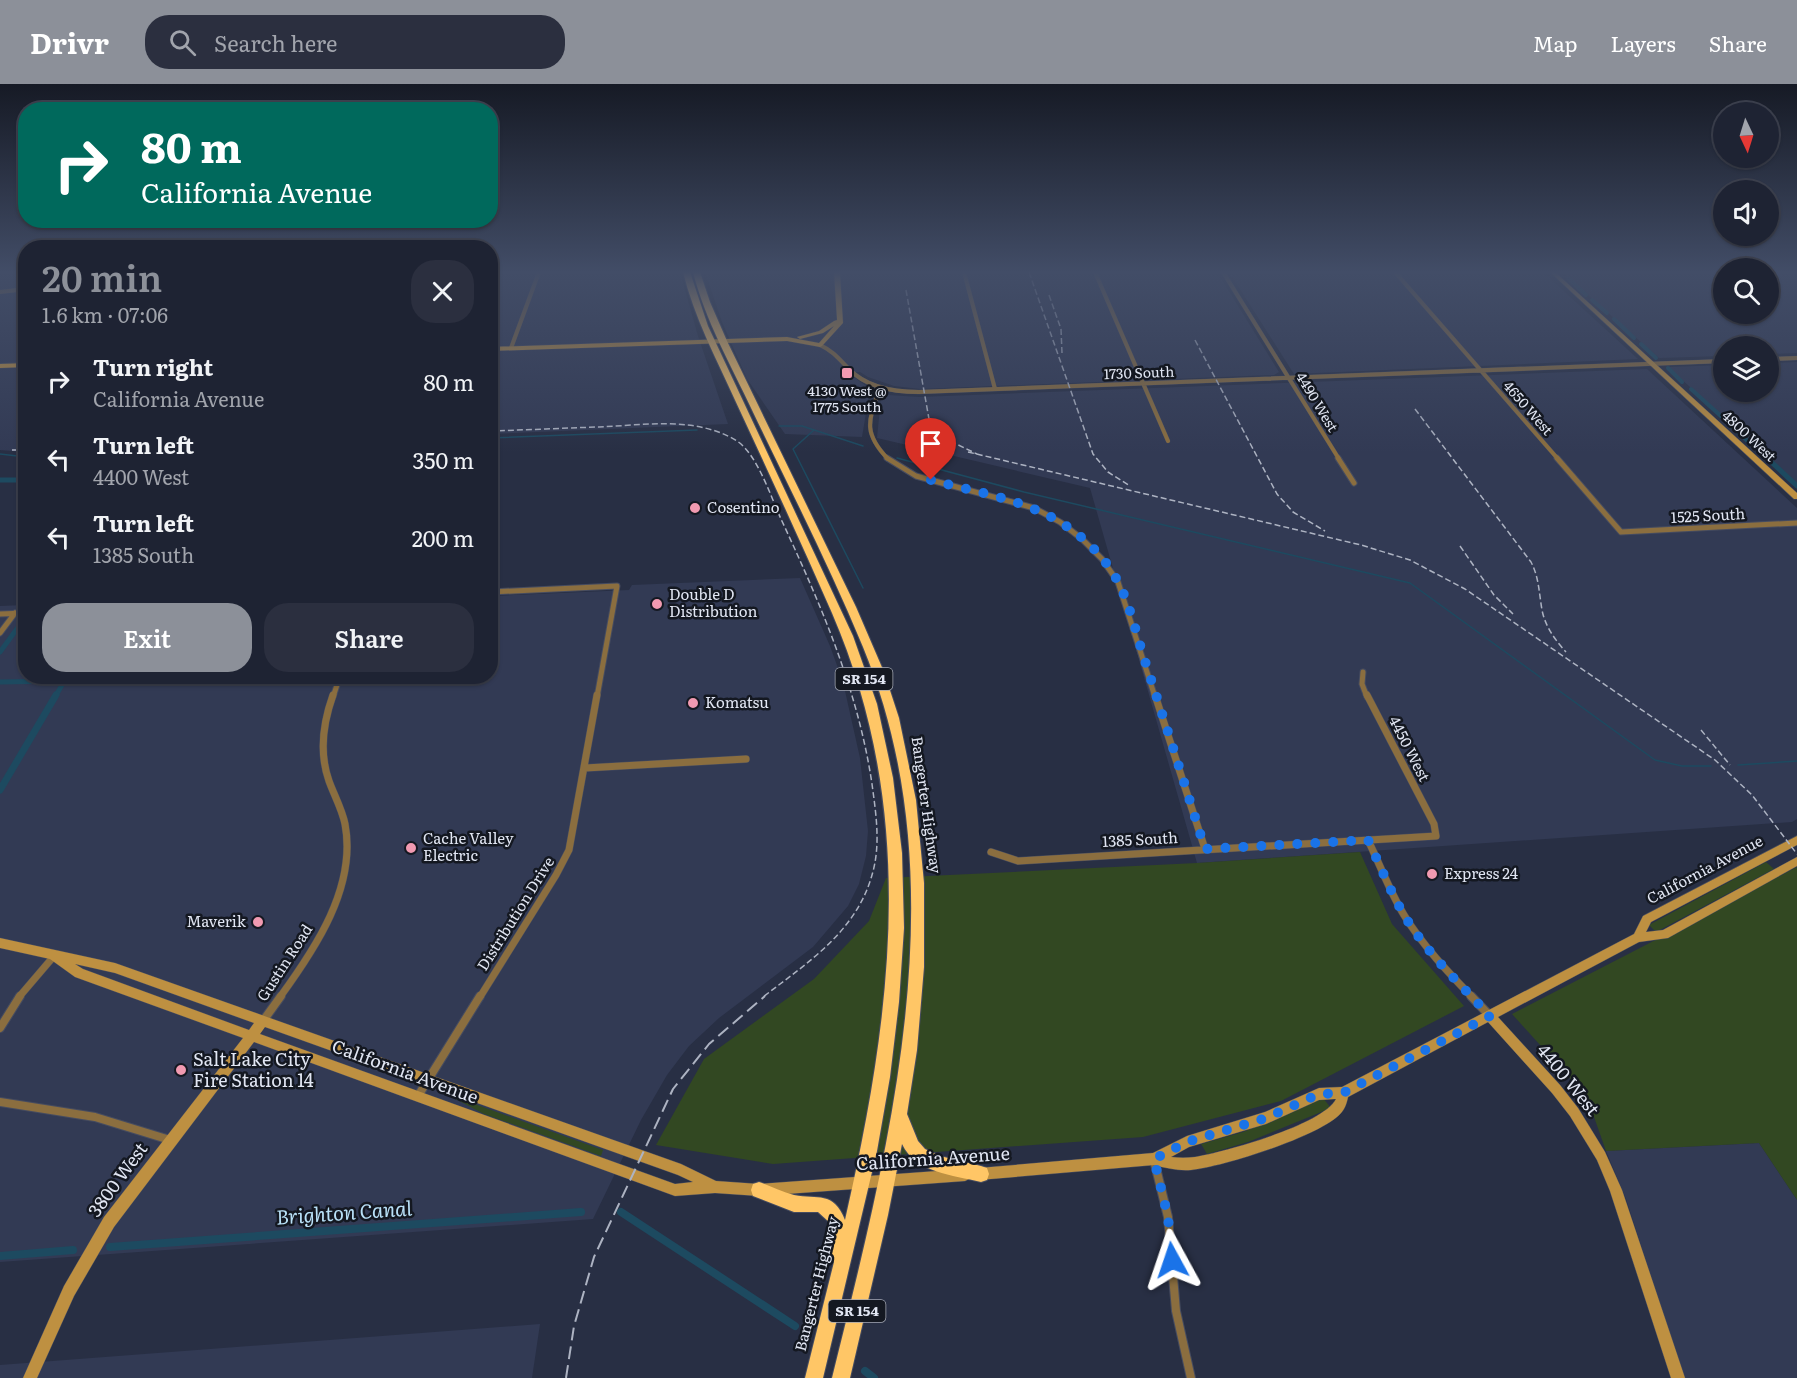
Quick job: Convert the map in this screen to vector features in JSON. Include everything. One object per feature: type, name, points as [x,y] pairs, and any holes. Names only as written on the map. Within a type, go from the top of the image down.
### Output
[{"type":"highway","name":"Bangerter Highway","points":[[711,332],[868,642],[885,689],[898,739],[913,833],[918,930],[912,1024],[901,1110],[887,1182],[841,1378]]},
{"type":"highway","name":"Bangerter Highway","points":[[715,332],[852,648],[872,705],[891,800],[897,896],[895,972],[886,1058],[862,1183],[814,1378]]},
{"type":"highway","points":[[901,1110],[907,1142],[917,1155],[981,1174]]},
{"type":"highway","points":[[759,1190],[798,1204],[821,1205],[831,1212],[840,1230],[840,1274]]},
{"type":"main road","points":[[498,349],[787,339],[819,332]]},
{"type":"main road","points":[[787,339],[820,345],[833,332]]},
{"type":"main road","name":"4800 West","points":[[1618,332],[1797,496]]},
{"type":"main road","points":[[0,366],[18,365]]},
{"type":"main road","name":"California Avenue","points":[[1638,937],[1647,919],[1797,840]]},
{"type":"main road","name":"California Avenue","points":[[1154,1159],[1187,1142],[1266,1118],[1319,1094],[1343,1093],[1638,937],[1664,935],[1797,861]]},
{"type":"main road","name":"California Avenue","points":[[0,943],[104,965],[681,1170],[715,1187]]},
{"type":"main road","name":"California Avenue","points":[[54,956],[79,973],[675,1190],[715,1187],[759,1190],[887,1182],[1154,1159],[1171,1163],[1195,1163],[1274,1141],[1334,1113],[1341,1104],[1343,1093]]},
{"type":"main road","name":"4400 West","points":[[1490,1016],[1556,1089],[1574,1112],[1601,1156],[1616,1190],[1678,1378]]},
{"type":"main road","name":"3800 West","points":[[30,1378],[56,1318],[84,1264],[116,1213],[263,1021]]},
{"type":"street","points":[[511,348],[517,332]]},
{"type":"street","points":[[980,332],[995,389]]},
{"type":"street","points":[[1122,332],[1168,441]]},
{"type":"street","name":"4490 West","points":[[1262,332],[1354,483]]},
{"type":"street","name":"4650 West","points":[[1448,332],[1621,532]]},
{"type":"street","points":[[820,345],[836,352],[855,375],[880,387],[873,400],[869,426],[870,438],[875,448],[886,460],[911,474],[1034,508],[1072,530],[1095,550],[1110,569],[1122,592],[1205,849]]},
{"type":"street","points":[[1779,359],[1797,358]]},
{"type":"street","name":"1730 South","points":[[880,387],[919,392],[1713,361]]},
{"type":"street","name":"1525 South","points":[[1621,532],[1797,524]]},
{"type":"street","name":"Distribution Drive","points":[[418,1096],[567,856],[573,836],[617,586],[498,592]]},
{"type":"street","points":[[0,614],[18,614]]},
{"type":"street","points":[[0,633],[15,614]]},
{"type":"street","name":"4450 West","points":[[1363,672],[1362,684],[1366,694],[1434,824],[1436,836]]},
{"type":"street","name":"Gustin Road","points":[[263,1021],[309,957],[330,915],[342,881],[347,849],[346,829],[337,796],[327,776],[323,746],[326,714],[337,684]]},
{"type":"street","points":[[585,768],[746,759]]},
{"type":"street","name":"1385 South","points":[[991,852],[1018,861],[1436,836]]},
{"type":"street","name":"4400 West","points":[[1368,840],[1393,895],[1411,926],[1435,957],[1490,1016]]},
{"type":"street","points":[[0,1028],[17,1000],[54,956]]},
{"type":"street","points":[[0,1102],[95,1117],[170,1140]]},
{"type":"street","points":[[1154,1159],[1168,1217],[1176,1311],[1191,1378]]},
{"type":"shaded area","points":[[0,332],[18,332],[18,451],[0,450]]},
{"type":"shaded area","points":[[498,332],[697,332],[728,424],[498,434]]},
{"type":"shaded area","points":[[727,332],[1254,332],[1279,372],[1274,375],[920,389],[894,386],[860,372],[848,373],[870,389],[862,437],[785,434],[747,379]]},
{"type":"shaded area","points":[[1267,332],[1609,332],[1638,359],[1294,374]]},
{"type":"shaded area","points":[[1630,332],[1797,332],[1797,353],[1779,354],[1779,336],[1713,336],[1713,356],[1659,358]]},
{"type":"shaded area","points":[[1797,362],[1797,484],[1668,367],[1713,365],[1713,402],[1779,402],[1779,363]]},
{"type":"shaded area","points":[[1647,369],[1797,508],[1797,819],[1792,822],[1197,863],[1090,488],[877,438],[881,397],[888,395],[919,397]]},
{"type":"shaded area","points":[[800,578],[843,682],[860,758],[868,831],[866,856],[859,884],[848,906],[813,947],[719,1018],[689,1046],[667,1075],[641,1120],[593,1219],[0,1262],[0,606],[18,605],[18,684],[498,684],[498,596],[629,590],[632,585]]},
{"type":"shaded area","points":[[1759,1143],[1797,1200],[1797,1378],[1684,1378],[1626,1199],[1606,1151]]},
{"type":"shaded area","points":[[540,1324],[532,1378],[0,1378],[0,1365]]},
{"type":"green space","points":[[1360,852],[1392,924],[1464,1006],[1281,1101],[1143,1137],[773,1164],[656,1145],[704,1059],[814,979],[869,921],[886,878],[1197,863]]},
{"type":"green space","points":[[1766,862],[1774,869],[1656,932],[1649,925]]},
{"type":"green space","points":[[1797,867],[1797,1200],[1759,1143],[1606,1151],[1587,1097],[1512,1014]]},
{"type":"green space","points":[[444,1093],[603,1150],[601,1156],[484,1114]]},
{"type":"green space","points":[[1323,1098],[1331,1108],[1248,1142],[1207,1154],[1201,1144],[1243,1132]]},
{"type":"waterway","points":[[1628,332],[1634,338]]},
{"type":"waterway","points":[[1641,344],[1656,358]]},
{"type":"waterway","points":[[1668,368],[1682,382]]},
{"type":"waterway","points":[[1691,389],[1723,418]]},
{"type":"waterway","points":[[779,426],[802,426],[863,446]]},
{"type":"waterway","points":[[1731,426],[1751,444]]},
{"type":"waterway","points":[[498,438],[697,430]]},
{"type":"waterway","points":[[814,430],[793,449],[863,588]]},
{"type":"waterway","points":[[1760,452],[1768,459]]},
{"type":"waterway","points":[[0,454],[18,456]]},
{"type":"waterway","points":[[897,458],[1024,492],[1410,583],[1655,760],[1682,766],[1711,766]]},
{"type":"waterway","points":[[1767,458],[1797,486]]},
{"type":"waterway","name":"Brighton Canal","points":[[0,480],[18,480]]},
{"type":"waterway","name":"Brighton Canal","points":[[0,652],[18,627]]},
{"type":"waterway","name":"Brighton Canal","points":[[0,682],[18,682]]},
{"type":"waterway","name":"Brighton Canal","points":[[55,697],[61,684]]},
{"type":"waterway","name":"Brighton Canal","points":[[0,790],[56,695]]},
{"type":"waterway","points":[[1738,765],[1797,761]]},
{"type":"waterway","name":"Brighton Canal","points":[[110,1247],[581,1212]]},
{"type":"waterway","name":"Brighton Canal","points":[[621,1212],[795,1326]]},
{"type":"waterway","name":"Brighton Canal","points":[[0,1256],[73,1250]]},
{"type":"waterway","name":"Brighton Canal","points":[[865,1371],[874,1378]]},
{"type":"railway","points":[[914,332],[929,419],[946,439],[977,454]]},
{"type":"railway","points":[[1050,332],[1093,454],[1108,472],[1130,486]]},
{"type":"railway","points":[[1061,332],[1062,353]]},
{"type":"railway","points":[[1195,340],[1277,494],[1293,512],[1325,531]]},
{"type":"railway","points":[[1415,409],[1531,562],[1537,579],[1545,622],[1554,638],[1566,652]]},
{"type":"railway","points":[[498,431],[652,424],[688,425],[721,433],[737,441],[751,456],[763,477],[824,616],[848,682],[866,749],[877,830],[872,875],[865,895],[854,913],[828,945],[763,997]]},
{"type":"railway","points":[[12,450],[18,450]]},
{"type":"railway","points":[[968,452],[1361,545],[1410,560],[1465,589],[1715,760],[1752,795],[1797,854]]},
{"type":"railway","points":[[1460,546],[1494,595],[1513,614]]},
{"type":"railway","points":[[1701,730],[1730,765]]},
{"type":"railway","points":[[566,1378],[574,1326],[594,1257],[673,1089],[709,1044],[765,996]]},
{"type":"place","name":"4130 West @ 1775 South","points":[[847,373]]},
{"type":"place","name":"Cosentino","points":[[695,508]]},
{"type":"place","name":"Double D Distribution","points":[[657,604]]},
{"type":"place","name":"Komatsu","points":[[693,703]]},
{"type":"place","name":"Cache Valley Electric","points":[[411,848]]},
{"type":"place","name":"Express 24","points":[[1432,874]]},
{"type":"place","name":"Maverik","points":[[258,922]]},
{"type":"place","name":"Salt Lake City Fire Station 14","points":[[181,1070]]},
{"type":"route","points":[[931,480],[1034,508],[1072,530],[1095,550],[1110,569],[1118,582],[1205,849],[1368,840],[1393,895],[1411,926],[1435,957],[1490,1016],[1343,1093],[1319,1094],[1266,1118],[1187,1142],[1154,1159],[1168,1217],[1172,1260]]}]
